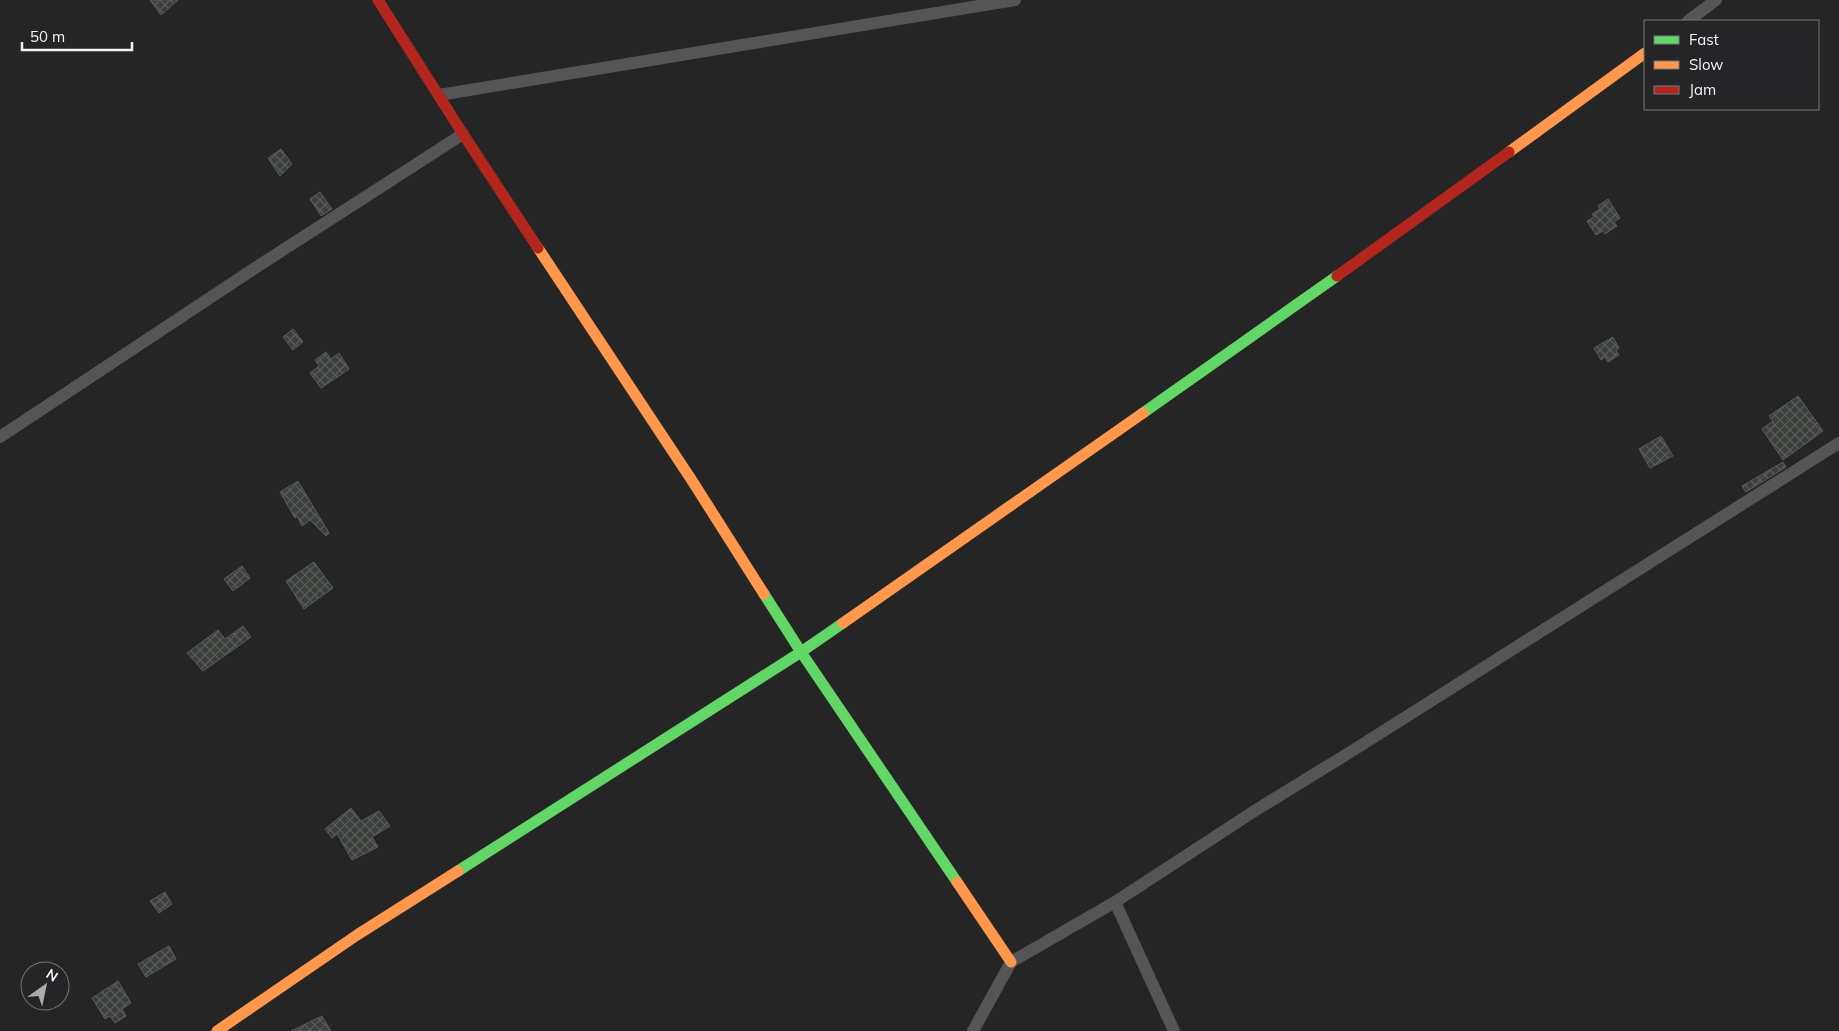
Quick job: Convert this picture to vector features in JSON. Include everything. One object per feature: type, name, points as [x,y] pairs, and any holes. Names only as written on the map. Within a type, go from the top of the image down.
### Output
[{"type":"street","points":[[378,0],[463,134],[691,479],[800,652],[1011,962]]},
{"type":"street","points":[[439,95],[1016,0]]},
{"type":"street","points":[[1689,20],[1716,0]]},
{"type":"street","points":[[218,1031],[357,935],[800,652],[1058,474],[1470,181],[1644,54]]},
{"type":"street","points":[[0,437],[255,268],[463,134]]},
{"type":"street","points":[[973,1031],[1011,962],[1116,902],[1256,810],[1839,444]]},
{"type":"street","points":[[1116,902],[1174,1031]]},
{"type":"building","points":[[150,0],[178,0],[161,15]]},
{"type":"building","points":[[281,149],[292,164],[280,176],[268,158]]},
{"type":"building","points":[[320,192],[332,209],[321,216],[310,199]]},
{"type":"building","points":[[1608,199],[1620,218],[1614,222],[1617,226],[1605,234],[1603,231],[1596,235],[1587,221],[1594,217],[1592,214],[1600,209],[1598,206]]},
{"type":"building","points":[[293,329],[303,342],[293,350],[283,337]]},
{"type":"building","points":[[1613,337],[1619,348],[1616,350],[1619,355],[1608,362],[1605,357],[1601,360],[1594,348]]},
{"type":"building","points":[[326,352],[331,359],[339,353],[349,369],[321,388],[310,373],[319,366],[315,360]]},
{"type":"building","points":[[1798,396],[1823,431],[1783,460],[1762,429],[1773,421],[1769,416]]},
{"type":"building","points":[[1661,436],[1673,456],[1650,468],[1639,449]]},
{"type":"building","points":[[1783,462],[1786,467],[1746,492],[1742,486]]},
{"type":"building","points":[[298,481],[329,533],[326,536],[310,520],[302,526],[297,516],[295,518],[280,492]]},
{"type":"building","points":[[314,562],[333,588],[304,609],[286,581]]},
{"type":"building","points":[[242,566],[250,578],[233,591],[224,579]]},
{"type":"building","points":[[243,626],[251,637],[203,671],[187,653],[218,630],[225,639]]},
{"type":"building","points":[[351,808],[361,821],[379,811],[390,826],[372,837],[378,847],[352,860],[337,834],[332,838],[325,829]]},
{"type":"building","points":[[165,892],[172,904],[159,913],[150,901]]},
{"type":"building","points":[[169,946],[176,959],[146,977],[138,964]]},
{"type":"building","points":[[118,981],[131,1003],[122,1009],[126,1016],[115,1023],[110,1016],[105,1019],[92,998]]},
{"type":"building","points":[[322,1016],[331,1031],[291,1031]]},
{"type":"traffic: fast","points":[[1143,413],[1337,276]]},
{"type":"traffic: fast","points":[[764,594],[801,652],[957,882]]},
{"type":"traffic: fast","points":[[458,871],[801,652],[843,623]]},
{"type":"traffic: slow","points":[[1509,152],[1644,54]]},
{"type":"traffic: slow","points":[[538,248],[691,479],[764,594]]},
{"type":"traffic: slow","points":[[843,623],[1143,413]]},
{"type":"traffic: slow","points":[[217,1031],[357,935],[458,871]]},
{"type":"traffic: slow","points":[[957,882],[1011,962]]},
{"type":"traffic: jam","points":[[378,0],[538,248]]},
{"type":"traffic: jam","points":[[1337,276],[1509,152]]}]
